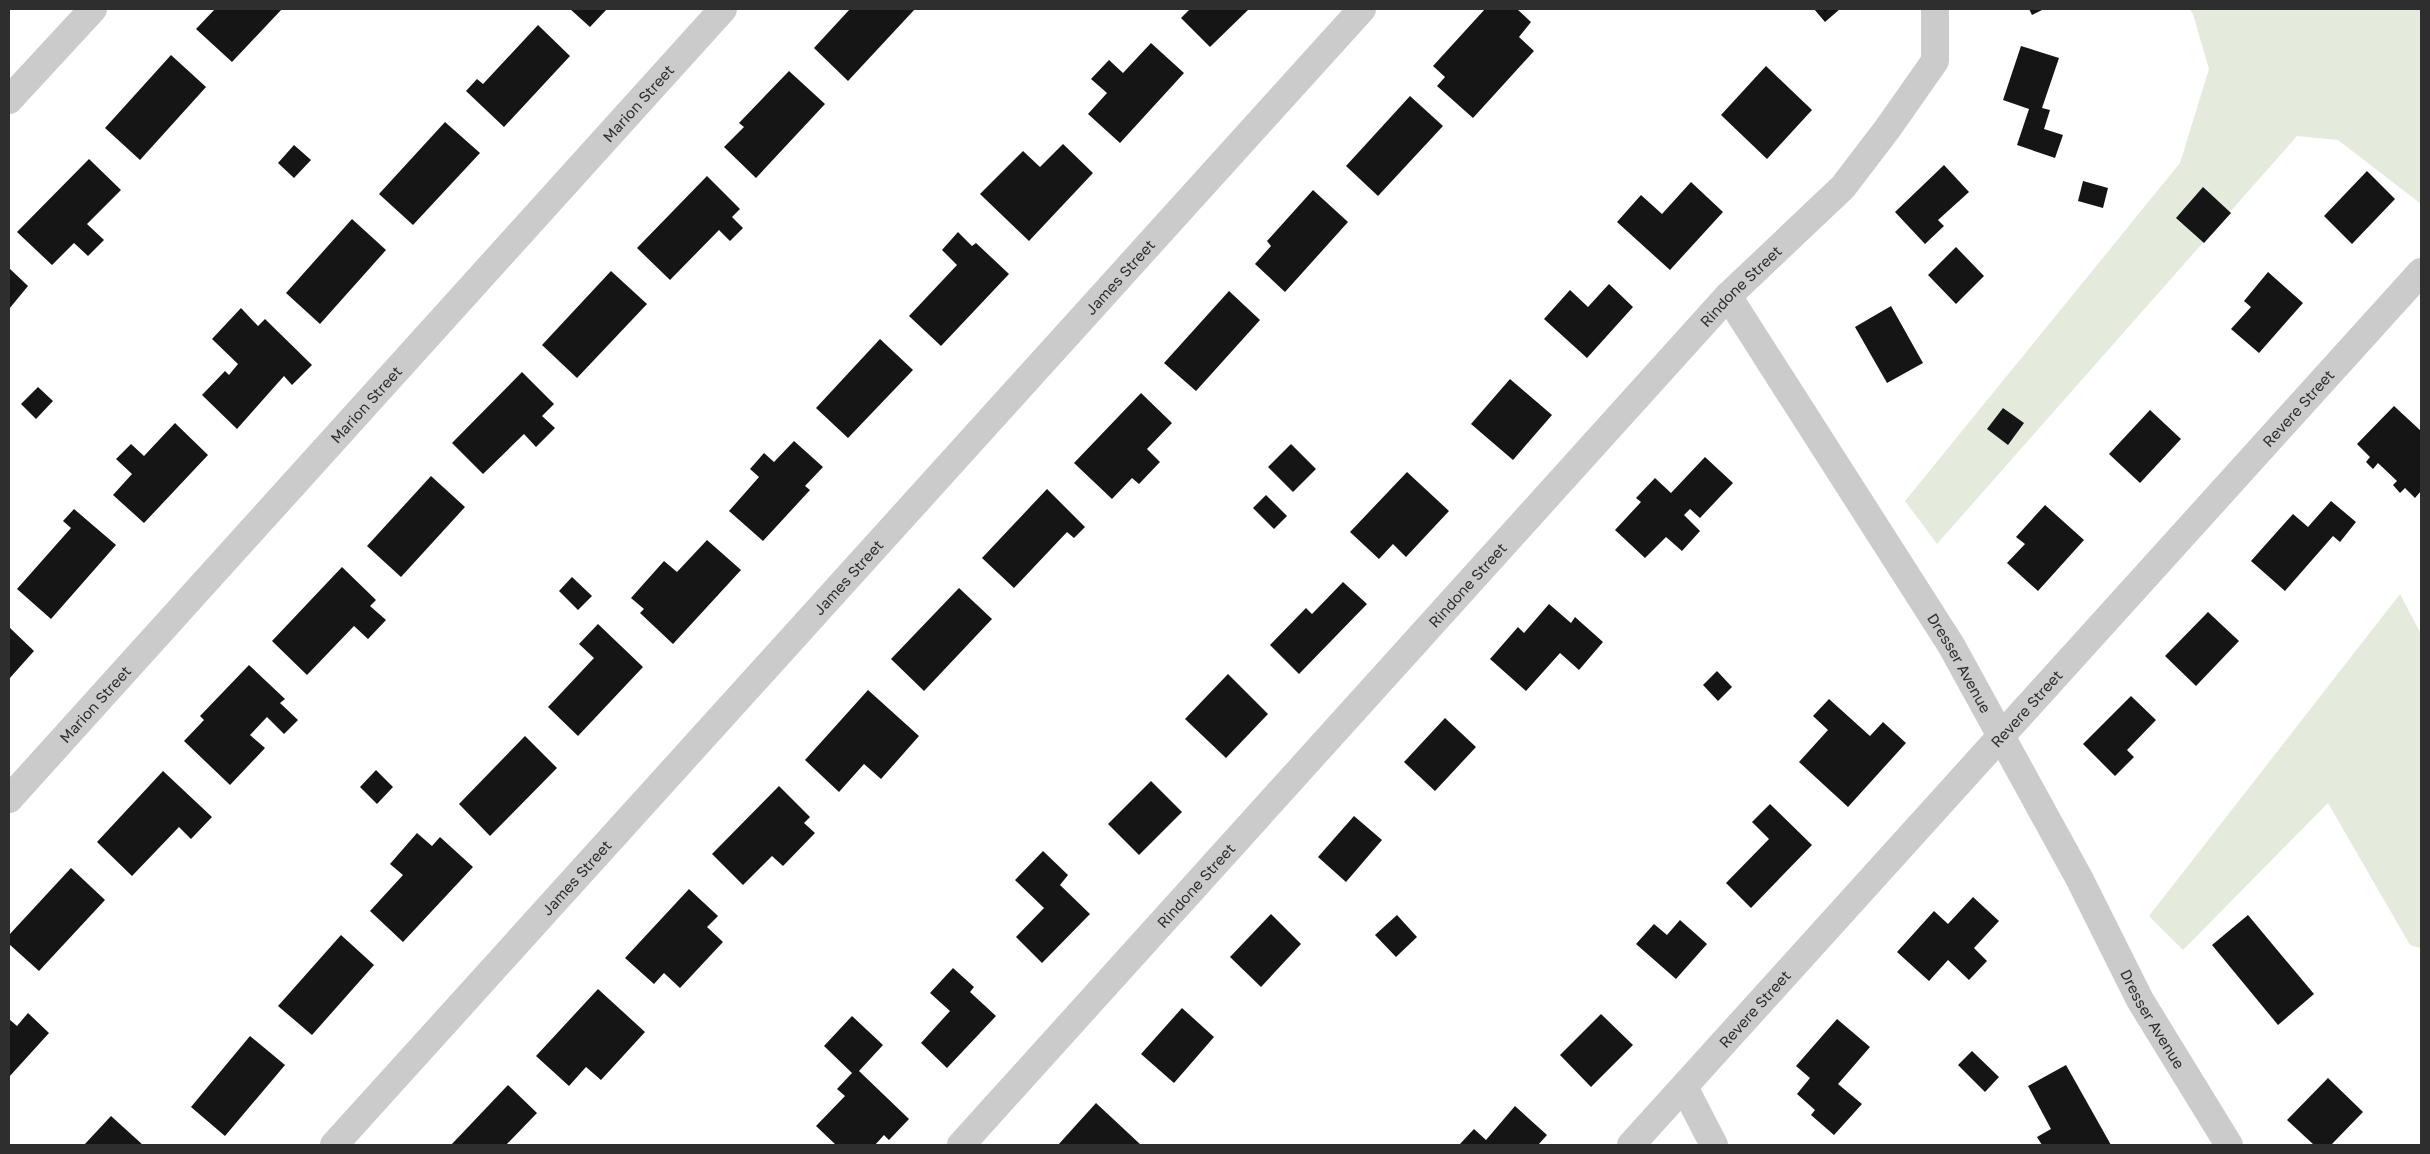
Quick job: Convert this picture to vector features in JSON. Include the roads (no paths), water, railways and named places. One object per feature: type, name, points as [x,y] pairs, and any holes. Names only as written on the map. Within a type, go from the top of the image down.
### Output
[{"type":"street","points":[[9,100],[92,9]]},
{"type":"street","name":"Marion Street","points":[[9,799],[723,9]]},
{"type":"street","name":"James Street","points":[[334,1145],[1362,9]]},
{"type":"street","name":"Rindone Street","points":[[961,1145],[1728,296],[1843,187],[1888,128],[1935,61],[1935,9]]},
{"type":"street","name":"Revere Street","points":[[1631,1145],[2421,272]]},
{"type":"street","name":"Dresser Avenue","points":[[1728,296],[1951,645],[2079,878],[2140,1000],[2229,1145]]},
{"type":"street","points":[[1684,1087],[1714,1145]]}]
